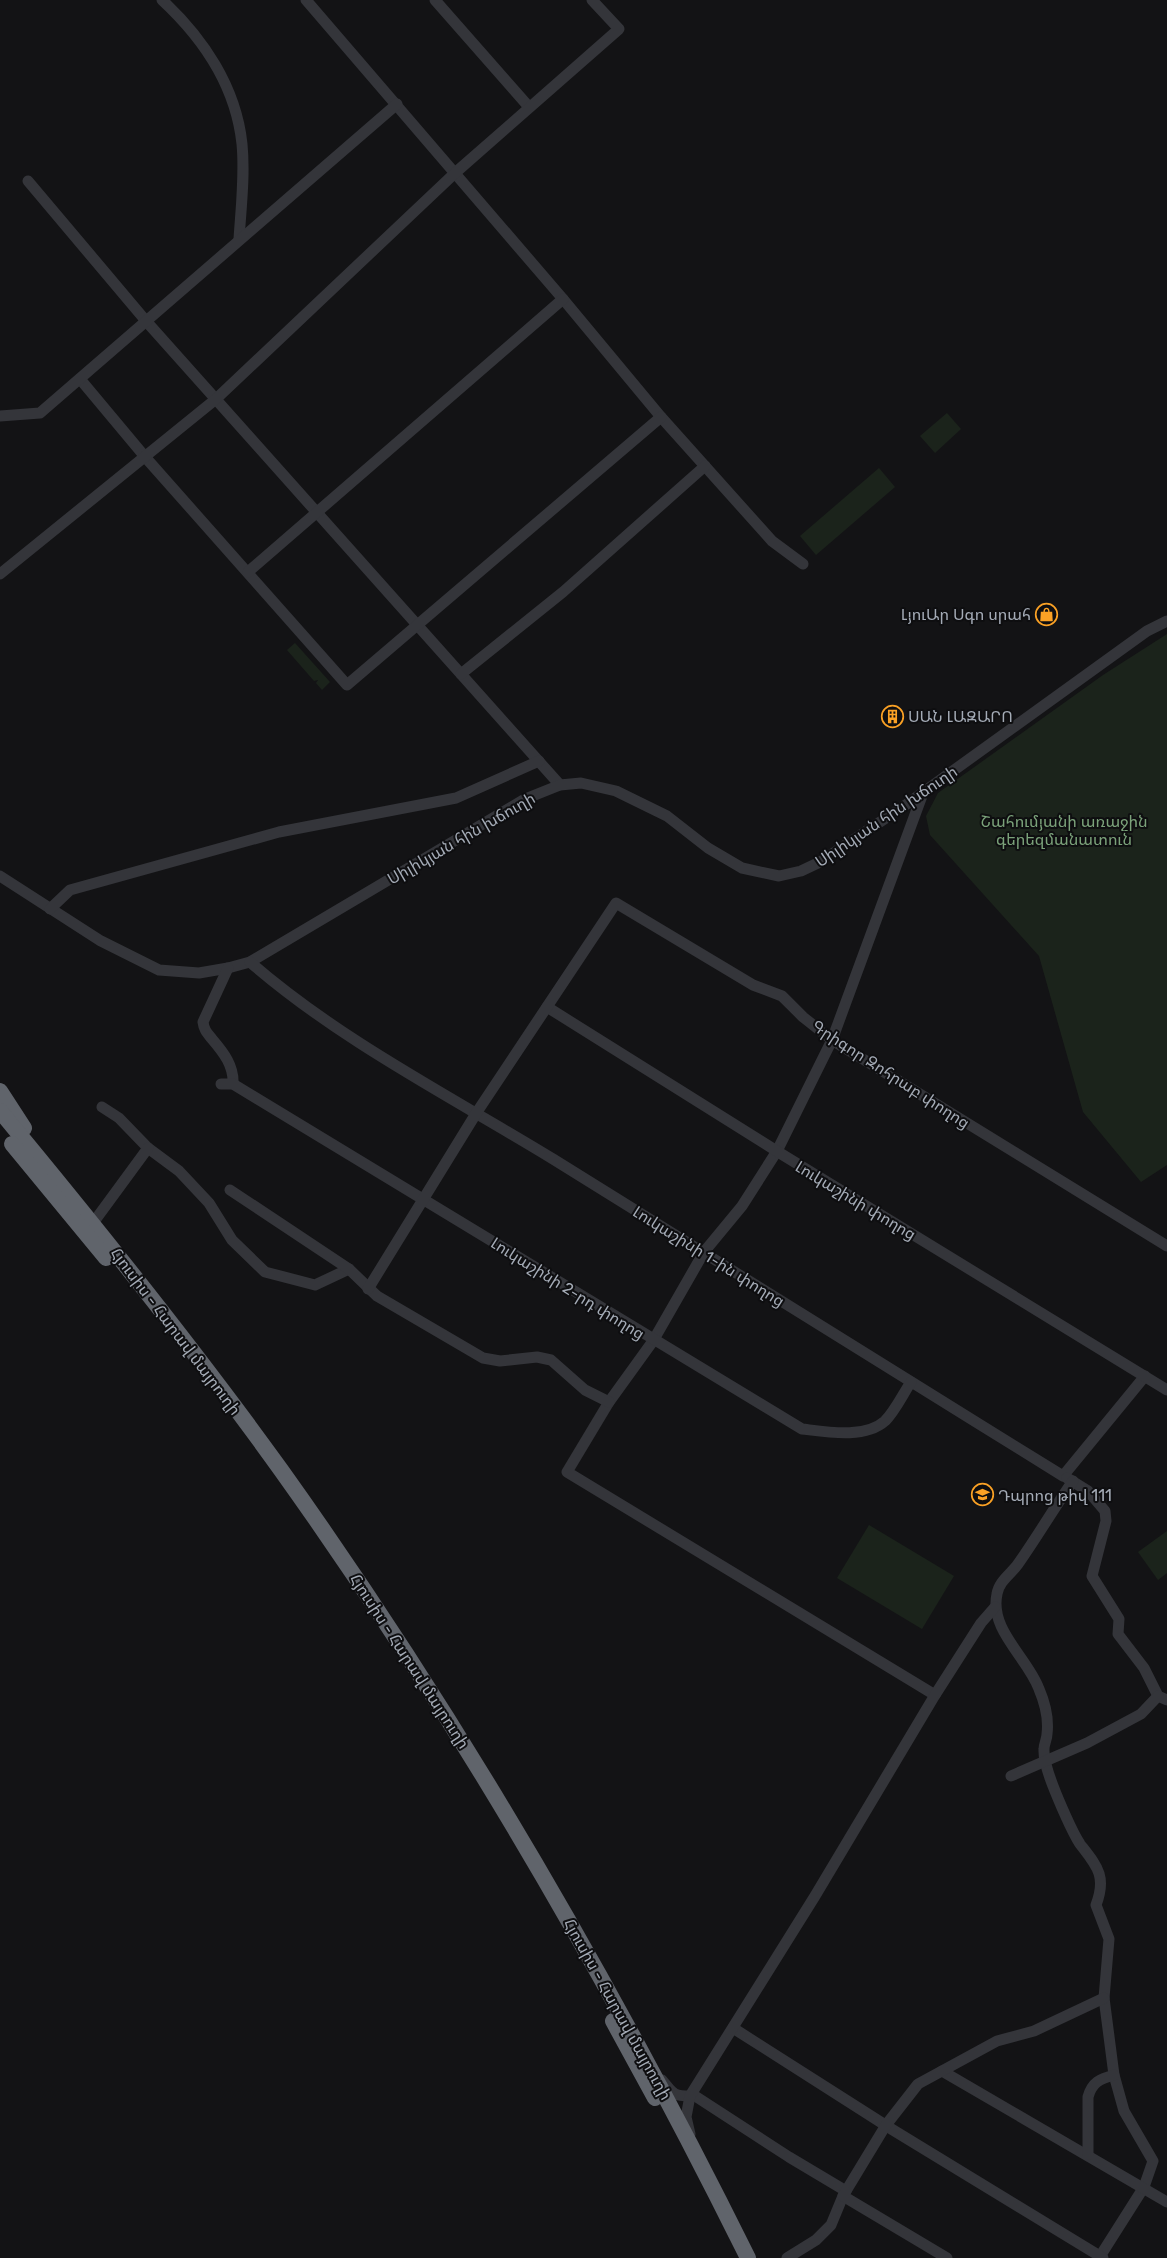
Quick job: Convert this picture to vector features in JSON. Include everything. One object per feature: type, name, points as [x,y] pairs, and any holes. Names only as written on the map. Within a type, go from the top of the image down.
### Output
[{"type":"highway","points":[[0,1091],[23,1124],[31,1149]]},
{"type":"highway","name":"Հյուսիս - Հարավ մայրուղի","points":[[0,1111],[93,1223],[236,1408],[362,1587],[461,1740],[529,1850],[651,2067],[748,2258]]},
{"type":"highway","name":"Հյուսիս - Հարավ մայրուղի","points":[[0,1129],[128,1284],[218,1402],[305,1522],[392,1651],[508,1836],[563,1930],[653,2095],[737,2258]]},
{"type":"street","points":[[162,0],[186,23],[201,43],[231,96],[242,144],[243,182],[239,239]]},
{"type":"street","points":[[306,0],[564,299],[705,466],[772,541],[803,564]]},
{"type":"street","points":[[435,0],[529,107]]},
{"type":"street","points":[[0,574],[146,458],[216,399],[455,172],[619,29],[592,0]]},
{"type":"street","points":[[0,416],[40,413],[397,104]]},
{"type":"street","points":[[28,181],[146,321],[418,623],[560,785]]},
{"type":"street","points":[[248,572],[564,299]]},
{"type":"street","points":[[80,379],[146,458],[347,685],[662,417]]},
{"type":"street","points":[[461,674],[563,592],[705,466]]},
{"type":"street","name":"Սիլիկյան հին խճուղի","points":[[0,876],[101,941],[159,970],[199,973],[250,962],[525,799],[560,785],[581,783],[616,791],[667,816],[708,848],[742,868],[779,876],[801,871],[820,862],[923,793],[1147,631],[1167,621]]},
{"type":"street","points":[[50,909],[70,890],[273,833],[456,798],[539,761]]},
{"type":"street","points":[[923,793],[832,1040],[777,1151],[742,1206],[704,1252],[653,1341],[609,1402],[567,1472],[936,1695]]},
{"type":"street","name":"Գրիգոր Զոհրաբ փողոց","points":[[547,1007],[616,903],[753,985],[782,996],[803,1017],[832,1040],[1167,1246]]},
{"type":"street","name":"Լուկաշինի 1-ին փողոց","points":[[250,962],[286,993],[360,1045],[477,1112],[1088,1491],[1106,1511],[1106,1521],[1092,1576],[1118,1619],[1118,1634],[1144,1668],[1162,1698]]},
{"type":"street","points":[[220,1084],[233,1084],[234,1070],[204,1029],[203,1022],[228,968]]},
{"type":"street","points":[[368,1289],[477,1112],[547,1007]]},
{"type":"street","name":"Լուկաշինի փողոց","points":[[547,1007],[777,1151],[1167,1390]]},
{"type":"street","name":"Լուկաշինի 2-րդ փողոց","points":[[233,1084],[425,1199],[653,1341],[802,1429],[851,1434],[868,1429],[884,1421],[911,1382]]},
{"type":"street","points":[[102,1107],[119,1118],[148,1148],[178,1171],[209,1203],[232,1240],[265,1272],[314,1285],[349,1269]]},
{"type":"street","points":[[93,1223],[148,1148]]},
{"type":"street","points":[[230,1190],[349,1269],[368,1289],[483,1358],[500,1361],[537,1357],[551,1360],[585,1390],[609,1402]]},
{"type":"street","points":[[734,2028],[886,2125],[1101,2257],[1144,2187],[1153,2161],[1124,2111],[1114,2075],[1104,1998],[1109,1939],[1096,1905],[1101,1891],[1099,1872],[1094,1860],[1080,1844],[1068,1822],[1045,1763],[1044,1748],[1047,1734],[1047,1717],[1043,1700],[1034,1676],[1009,1640],[996,1607],[997,1593],[1001,1584],[1019,1563],[1068,1479],[1145,1376]]},
{"type":"street","points":[[695,2154],[686,2116],[691,2095],[734,2028],[981,1623],[996,1607]]},
{"type":"street","points":[[1011,1776],[1045,1763],[1141,1714],[1162,1698]]},
{"type":"street","points":[[787,2258],[816,2240],[831,2225],[844,2194],[886,2125],[918,2084],[997,2041],[1034,2031],[1104,1998]]},
{"type":"street","points":[[651,2067],[675,2095],[680,2097],[691,2095],[947,2258]]},
{"type":"street","points":[[942,2071],[1088,2154],[1167,2202]]},
{"type":"street","points":[[1088,2154],[1088,2097],[1090,2088],[1098,2080],[1114,2075]]},
{"type":"green space","points":[[947,413],[961,429],[935,453],[920,436]]},
{"type":"green space","points":[[879,468],[895,487],[816,555],[800,536]]},
{"type":"green space","name":"Շահումյանի առաջին գերեզմանատուն","points":[[1167,634],[1167,1165],[1141,1182],[1083,1112],[1039,956],[930,835],[926,816],[938,793],[1103,675]]},
{"type":"green space","points":[[295,643],[330,682],[322,690],[316,683],[318,680],[314,681],[287,650]]},
{"type":"green space","points":[[869,1525],[954,1576],[922,1629],[837,1578]]},
{"type":"green space","points":[[1167,1531],[1167,1573],[1158,1580],[1138,1552]]},
{"type":"place","name":"ԼյուԱր Սգո սրահ","points":[[1047,614]]},
{"type":"place","name":"ՍԱՆ ԼԱԶԱՐՈ","points":[[892,716]]},
{"type":"place","name":"Դպրոց թիվ 111","points":[[982,1495]]}]
